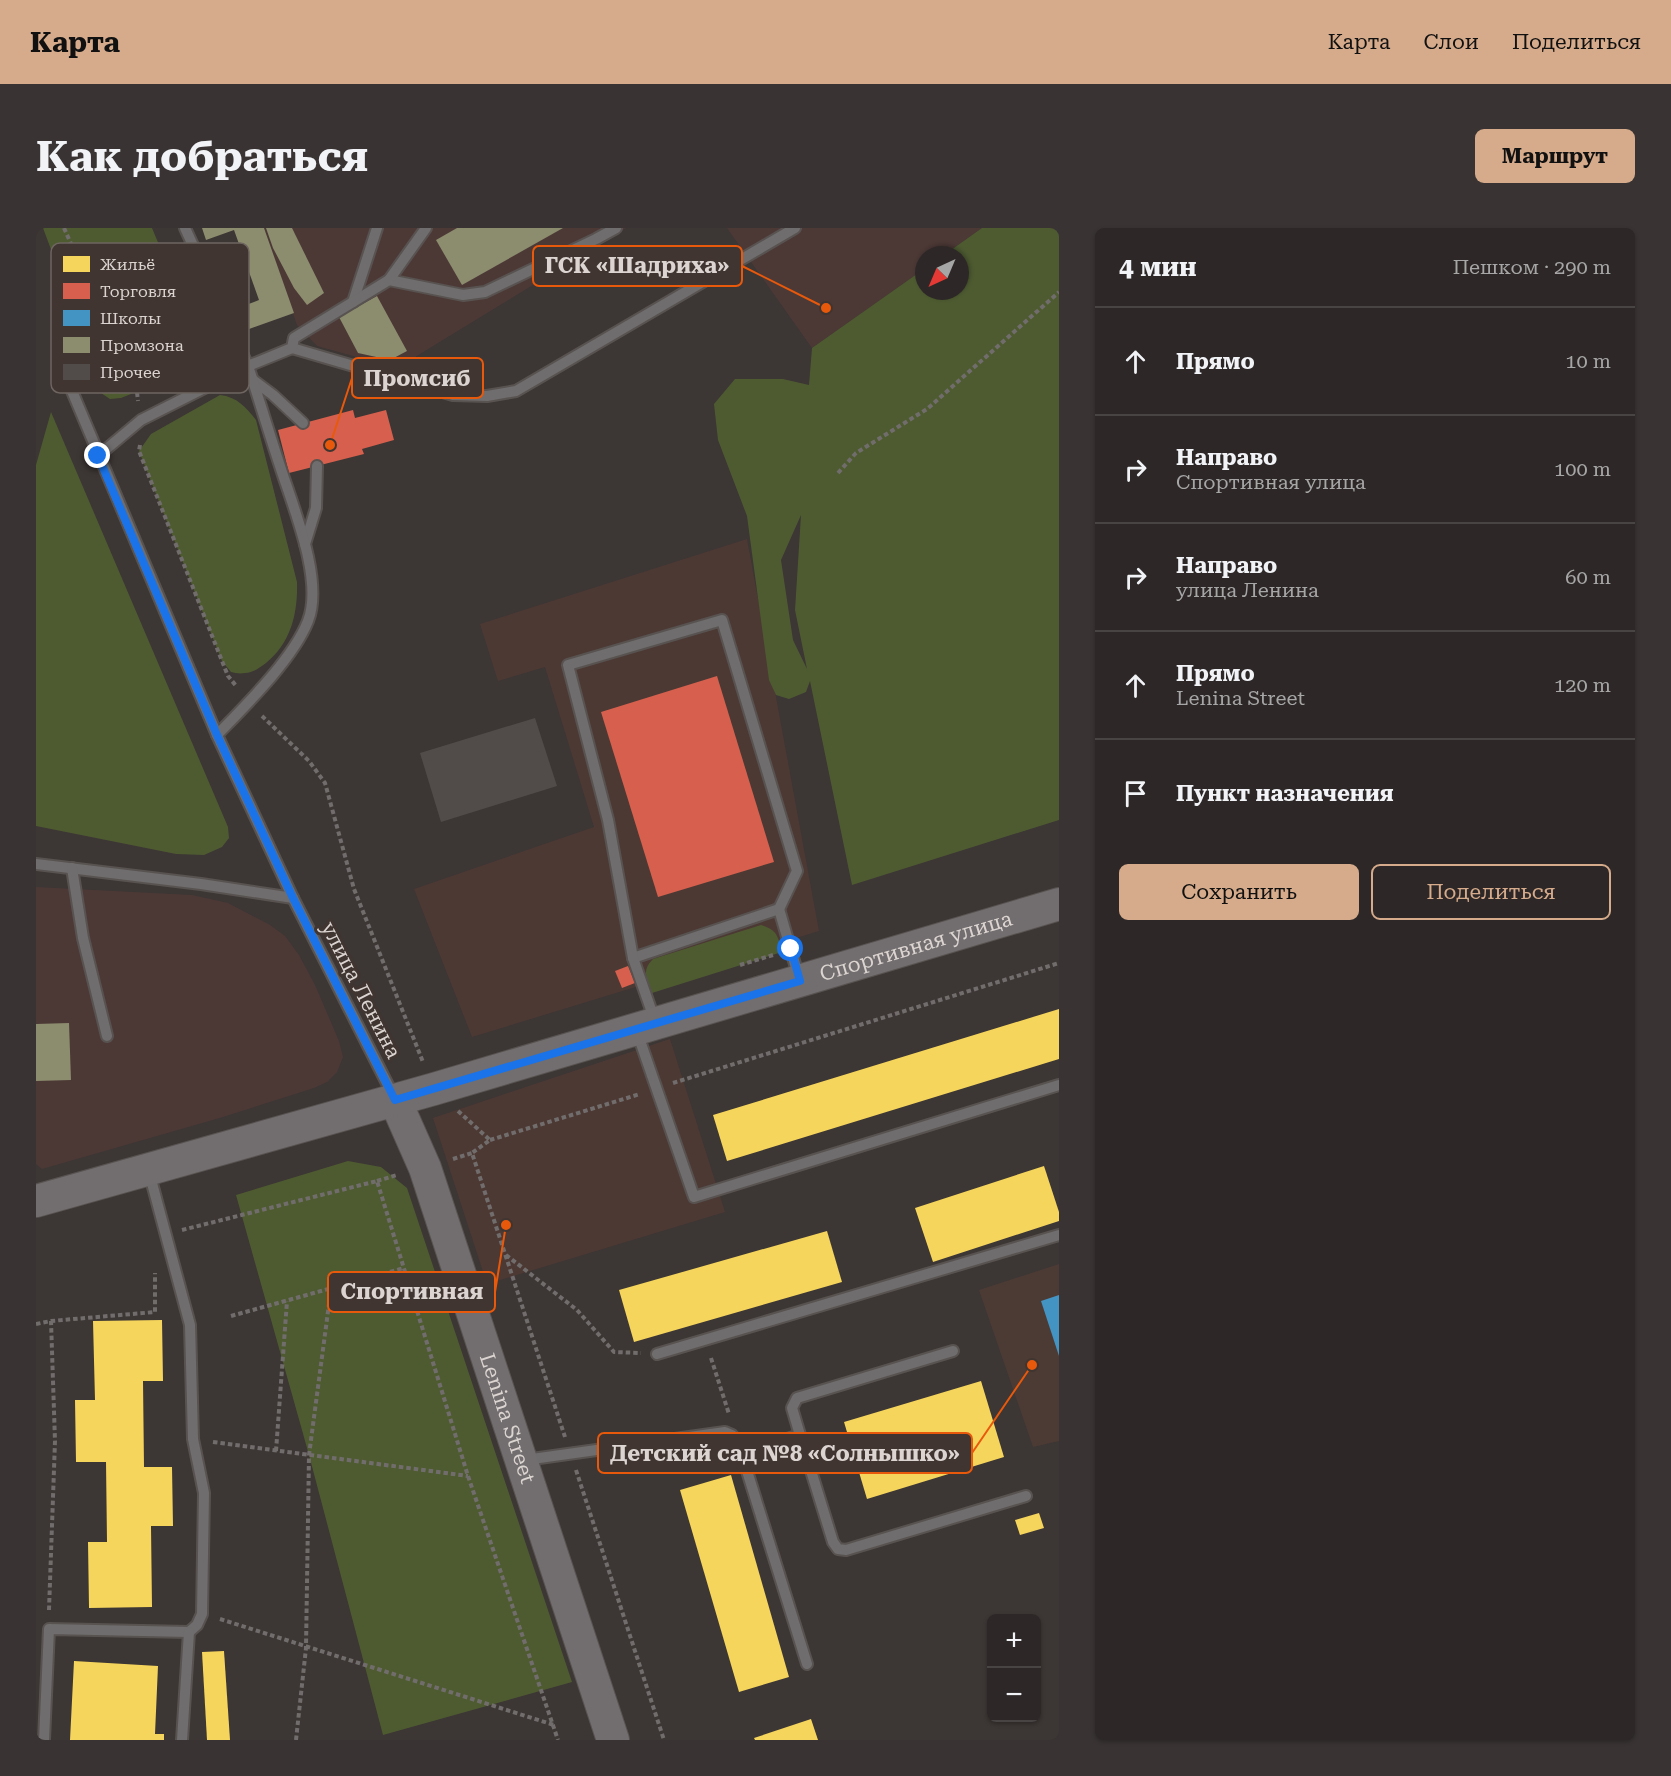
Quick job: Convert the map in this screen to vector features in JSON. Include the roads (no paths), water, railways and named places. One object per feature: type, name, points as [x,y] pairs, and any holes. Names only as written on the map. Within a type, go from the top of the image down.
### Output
[{"type":"main road","name":"Спортивная улица","points":[[38,1199],[434,1089],[1059,904]]},
{"type":"main road","name":"Lenina Street","points":[[395,1100],[425,1168],[521,1460],[609,1739]]},
{"type":"lane","points":[[185,228],[192,243]]},
{"type":"lane","points":[[353,302],[377,228]]},
{"type":"lane","points":[[292,348],[294,338],[389,280],[426,228]]},
{"type":"lane","points":[[389,280],[463,295],[486,292],[616,228]]},
{"type":"lane","points":[[249,366],[292,348],[453,395],[487,396],[516,391],[795,228]]},
{"type":"lane","points":[[217,735],[291,651],[309,619],[313,591],[305,544],[249,369]]},
{"type":"lane","points":[[253,380],[303,423]]},
{"type":"lane","points":[[73,393],[217,735],[293,898]]},
{"type":"lane","points":[[98,456],[141,420],[194,393]]},
{"type":"lane","points":[[305,544],[316,508],[317,466]]},
{"type":"lane","points":[[800,981],[779,909],[796,871],[722,621],[568,665],[610,831],[657,1089],[694,1197],[1059,1085]]},
{"type":"lane","points":[[36,864],[293,898]]},
{"type":"lane","points":[[72,868],[83,938],[107,1036]]},
{"type":"lane","name":"улица Ленина","points":[[293,898],[395,1100]]},
{"type":"lane","points":[[633,958],[779,909]]},
{"type":"lane","points":[[44,1740],[49,1629],[189,1632],[197,1625],[202,1614],[204,1493],[193,1439],[190,1325],[148,1169]]},
{"type":"lane","points":[[657,1354],[1059,1235]]},
{"type":"lane","points":[[953,1351],[797,1398],[792,1408],[833,1542],[838,1549],[846,1550],[1026,1496]]},
{"type":"lane","points":[[521,1460],[725,1432],[732,1435],[742,1452],[807,1664]]},
{"type":"lane","points":[[742,1452],[800,1435]]},
{"type":"lane","points":[[182,1740],[189,1632]]},
{"type":"place","name":"ГСК «Шадриха»","points":[[826,308]]},
{"type":"place","name":"Промсиб","points":[[330,445]]},
{"type":"place","name":"Спортивная","points":[[506,1225]]},
{"type":"place","name":"Детский сад №8 «Солнышко»","points":[[1032,1365]]}]
